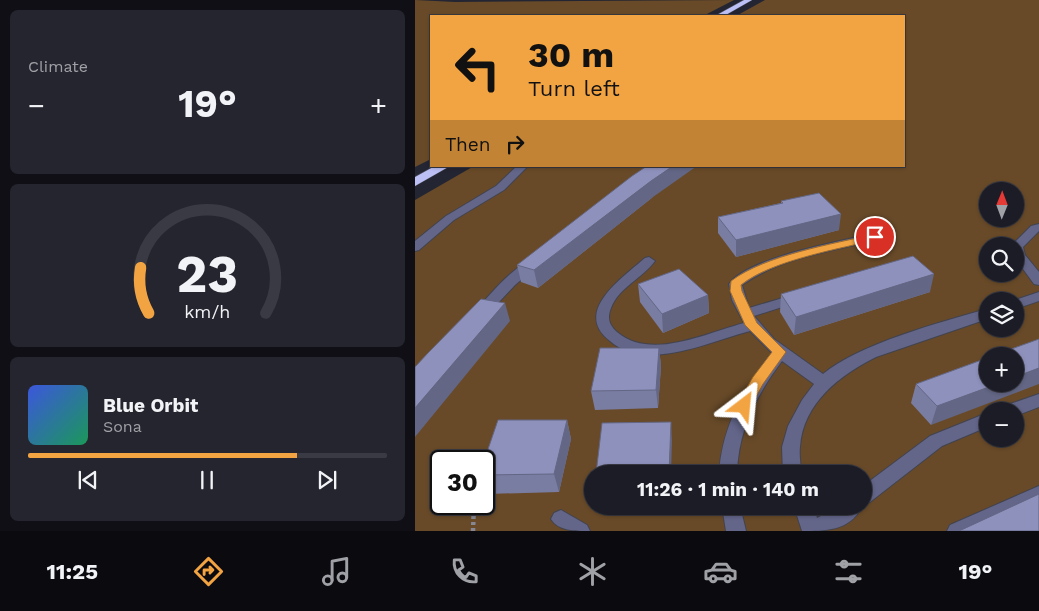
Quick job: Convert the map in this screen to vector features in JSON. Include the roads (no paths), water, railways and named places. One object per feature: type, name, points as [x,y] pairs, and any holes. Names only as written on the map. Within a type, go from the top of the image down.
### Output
[{"type":"highway","points":[[721,15],[749,0]]},
{"type":"highway","points":[[415,182],[442,167]]},
{"type":"street","points":[[415,247],[450,218],[500,188],[522,167]]},
{"type":"street","points":[[1039,226],[1017,246],[1019,255],[1039,281]]},
{"type":"street","points":[[825,383],[780,352],[749,319],[736,291],[735,284],[749,273],[802,256],[875,237]]},
{"type":"street","points":[[469,324],[510,282],[540,258]]},
{"type":"street","points":[[649,261],[611,294],[603,309],[602,323],[611,336],[633,349],[651,350],[673,347],[812,294]]},
{"type":"street","points":[[1024,302],[1039,296]]},
{"type":"street","points":[[792,465],[791,445],[804,408],[838,371],[876,352],[979,317]]},
{"type":"street","points":[[727,465],[727,457],[736,419],[758,380],[780,352]]},
{"type":"street","points":[[1024,406],[1039,400]]},
{"type":"street","points":[[872,489],[936,441],[979,423]]},
{"type":"street","points":[[957,531],[1039,494]]},
{"type":"street","points":[[733,515],[736,531]]},
{"type":"street","points":[[806,515],[812,531],[845,515]]},
{"type":"street","points":[[561,519],[579,531]]}]
